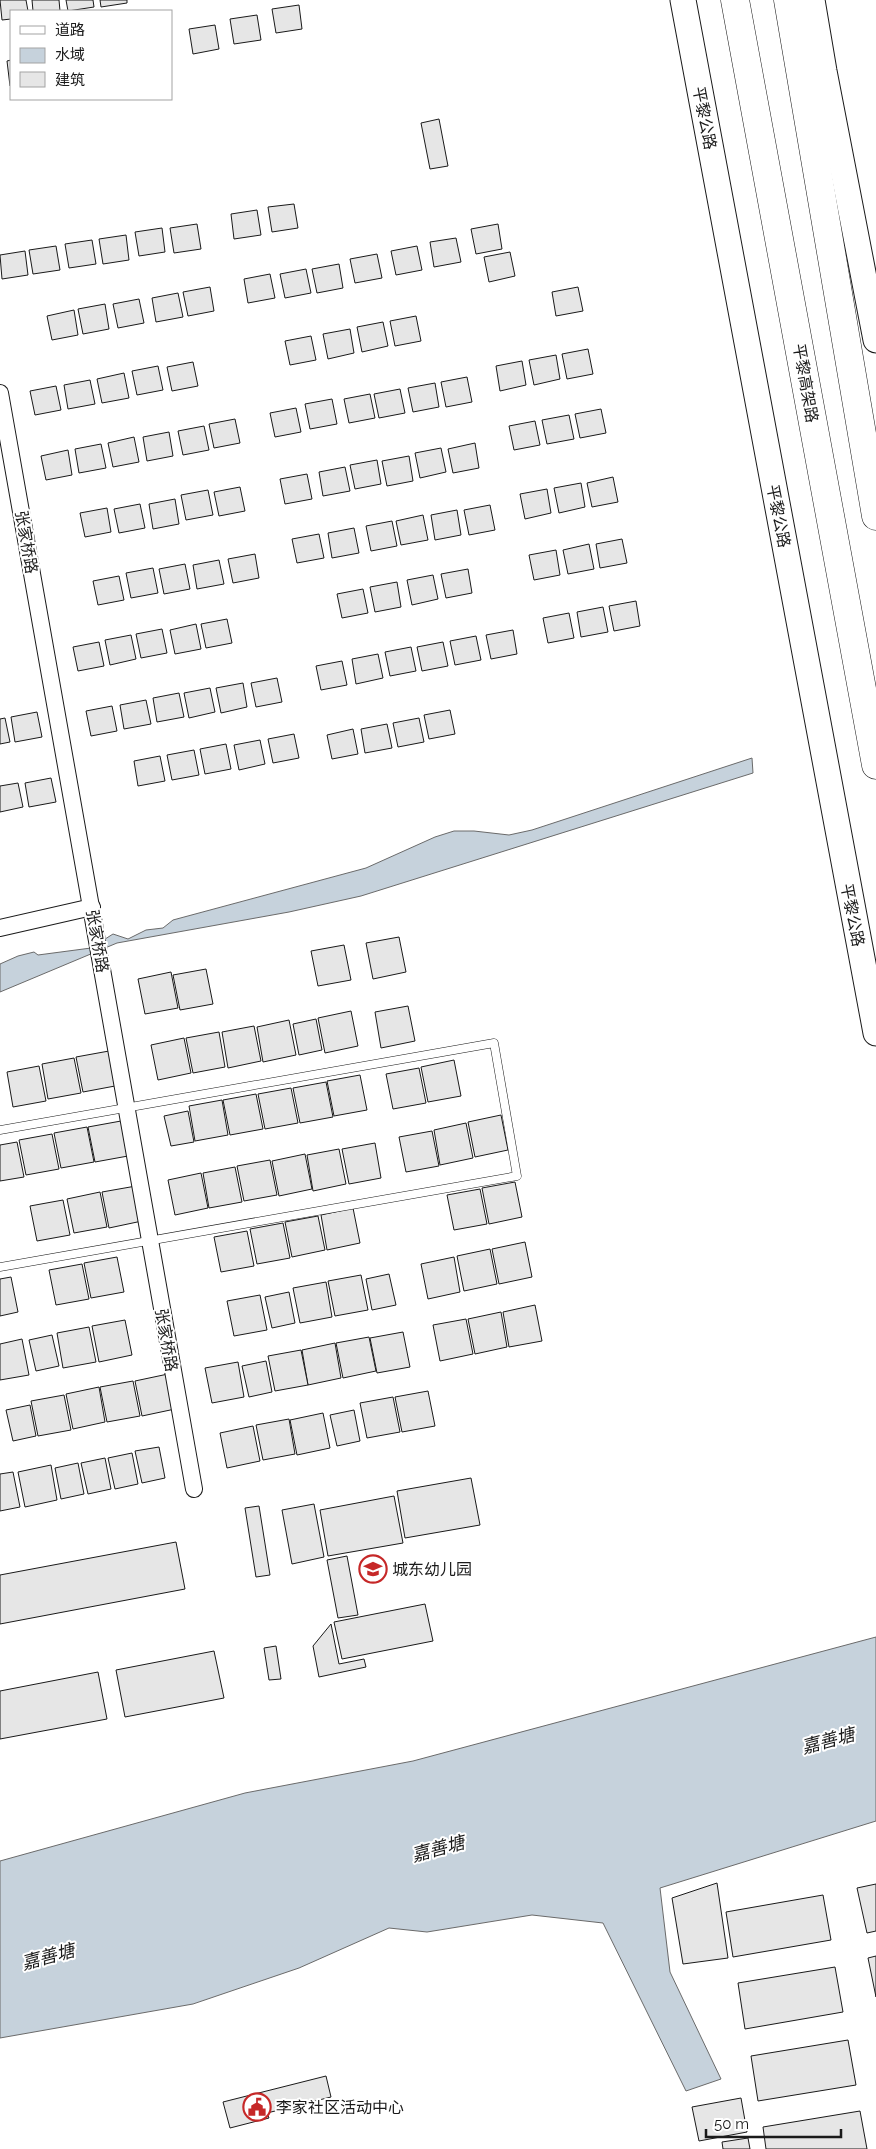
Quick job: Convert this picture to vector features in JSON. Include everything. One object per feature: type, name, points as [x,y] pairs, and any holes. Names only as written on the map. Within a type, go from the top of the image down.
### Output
[{"type":"highway","name":"平黎高架路","points":[[735,0],[876,766]]},
{"type":"highway","points":[[788,0],[876,516]]},
{"type":"main road","name":"平黎公路","points":[[683,0],[876,1033]]},
{"type":"main road","points":[[812,0],[876,340]]},
{"type":"street","name":"张家桥路","points":[[0,393],[194,1489]]},
{"type":"street","points":[[0,928],[92,907]]},
{"type":"lane","points":[[0,1130],[494,1044],[517,1176],[0,1267]]},
{"type":"water","points":[[752,758],[753,773],[361,896],[289,912],[117,943],[0,992],[0,964],[18,956],[34,952],[38,955],[91,948],[113,934],[128,939],[146,930],[163,928],[173,920],[366,868],[435,837],[454,831],[509,835],[532,830]]},
{"type":"water","name":"嘉善塘","points":[[876,1637],[876,1821],[660,1888],[670,1972],[721,2079],[686,2091],[603,1923],[532,1915],[427,1932],[389,1928],[299,1968],[193,2004],[0,2038],[0,1861],[245,1793],[413,1761]]},
{"type":"building","points":[[0,0],[26,0],[28,10],[10,10],[10,19],[2,20]]},
{"type":"building","points":[[32,0],[59,0],[60,10],[33,10]]},
{"type":"building","points":[[66,0],[93,0],[94,7],[68,10]]},
{"type":"building","points":[[100,0],[127,0],[127,3],[101,7]]},
{"type":"building","points":[[299,5],[302,29],[276,33],[272,9]]},
{"type":"building","points":[[257,15],[261,40],[234,44],[230,19]]},
{"type":"building","points":[[215,25],[219,49],[193,54],[189,29]]},
{"type":"building","points":[[10,60],[10,86],[7,61]]},
{"type":"building","points":[[439,119],[448,166],[430,169],[421,123]]},
{"type":"building","points":[[294,204],[298,228],[272,232],[268,207]]},
{"type":"building","points":[[257,210],[261,235],[234,239],[231,214]]},
{"type":"building","points":[[197,224],[201,249],[174,253],[170,228]]},
{"type":"building","points":[[498,224],[502,249],[476,254],[471,229]]},
{"type":"building","points":[[162,228],[165,252],[139,256],[135,232]]},
{"type":"building","points":[[126,235],[129,260],[103,264],[99,239]]},
{"type":"building","points":[[456,238],[461,262],[434,267],[430,242]]},
{"type":"building","points":[[92,240],[96,264],[69,268],[65,244]]},
{"type":"building","points":[[56,246],[60,270],[33,274],[29,250]]},
{"type":"building","points":[[417,246],[422,270],[396,275],[391,251]]},
{"type":"building","points":[[25,251],[28,275],[2,279],[0,255]]},
{"type":"building","points":[[510,252],[515,276],[489,282],[484,257]]},
{"type":"building","points":[[377,254],[382,278],[355,283],[350,259]]},
{"type":"building","points":[[339,264],[343,288],[317,293],[312,269]]},
{"type":"building","points":[[306,269],[311,293],[285,298],[280,274]]},
{"type":"building","points":[[270,274],[275,298],[248,303],[244,279]]},
{"type":"building","points":[[210,287],[214,311],[188,316],[183,292]]},
{"type":"building","points":[[578,287],[583,311],[556,316],[552,292]]},
{"type":"building","points":[[178,293],[183,317],[156,322],[152,298]]},
{"type":"building","points":[[139,299],[144,323],[118,328],[113,304]]},
{"type":"building","points":[[105,304],[109,329],[83,334],[78,309]]},
{"type":"building","points":[[74,310],[78,335],[52,340],[47,316]]},
{"type":"building","points":[[416,316],[421,341],[395,346],[390,321]]},
{"type":"building","points":[[383,322],[388,346],[362,352],[357,327]]},
{"type":"building","points":[[350,329],[354,353],[328,359],[323,334]]},
{"type":"building","points":[[311,336],[316,360],[290,365],[285,341]]},
{"type":"building","points":[[588,349],[593,374],[567,379],[562,354]]},
{"type":"building","points":[[556,355],[560,379],[534,385],[529,360]]},
{"type":"building","points":[[522,361],[526,385],[500,391],[496,366]]},
{"type":"building","points":[[193,362],[198,386],[172,391],[167,367]]},
{"type":"building","points":[[158,366],[163,390],[137,395],[132,371]]},
{"type":"building","points":[[124,373],[129,398],[102,403],[97,379]]},
{"type":"building","points":[[467,377],[472,402],[446,407],[441,382]]},
{"type":"building","points":[[90,380],[95,404],[68,409],[64,385]]},
{"type":"building","points":[[435,383],[439,407],[413,412],[408,388]]},
{"type":"building","points":[[56,386],[61,410],[35,415],[30,391]]},
{"type":"building","points":[[400,389],[405,413],[379,418],[374,394]]},
{"type":"building","points":[[370,394],[375,418],[349,423],[344,399]]},
{"type":"building","points":[[332,399],[337,424],[310,429],[305,404]]},
{"type":"building","points":[[296,408],[301,432],[275,437],[270,413]]},
{"type":"building","points":[[601,409],[606,433],[580,438],[575,414]]},
{"type":"building","points":[[569,415],[574,439],[547,444],[542,420]]},
{"type":"building","points":[[235,419],[240,443],[214,448],[209,424]]},
{"type":"building","points":[[535,421],[540,445],[514,450],[509,426]]},
{"type":"building","points":[[204,426],[209,450],[183,455],[178,431]]},
{"type":"building","points":[[169,432],[173,456],[147,461],[143,437]]},
{"type":"building","points":[[134,437],[139,462],[113,467],[108,443]]},
{"type":"building","points":[[475,443],[479,468],[453,473],[448,449]]},
{"type":"building","points":[[101,444],[106,468],[79,473],[75,449]]},
{"type":"building","points":[[441,448],[446,472],[420,478],[415,453]]},
{"type":"building","points":[[68,450],[72,475],[46,480],[41,456]]},
{"type":"building","points":[[409,456],[413,481],[387,486],[382,461]]},
{"type":"building","points":[[377,460],[381,484],[355,489],[350,465]]},
{"type":"building","points":[[345,467],[350,491],[323,496],[319,472]]},
{"type":"building","points":[[307,474],[312,499],[285,504],[280,479]]},
{"type":"building","points":[[613,477],[618,502],[592,507],[587,483]]},
{"type":"building","points":[[581,483],[585,507],[559,513],[554,488]]},
{"type":"building","points":[[240,487],[245,511],[219,516],[214,492]]},
{"type":"building","points":[[547,489],[551,513],[525,519],[520,494]]},
{"type":"building","points":[[208,490],[213,515],[186,520],[181,495]]},
{"type":"building","points":[[175,499],[179,524],[153,529],[149,504]]},
{"type":"building","points":[[140,504],[145,528],[119,533],[114,509]]},
{"type":"building","points":[[490,505],[495,530],[469,535],[464,510]]},
{"type":"building","points":[[107,508],[111,532],[85,537],[80,513]]},
{"type":"building","points":[[457,510],[461,535],[435,540],[431,515]]},
{"type":"building","points":[[423,515],[428,540],[401,545],[396,521]]},
{"type":"building","points":[[392,521],[397,546],[371,551],[366,526]]},
{"type":"building","points":[[354,528],[359,553],[332,558],[328,533]]},
{"type":"building","points":[[319,534],[324,558],[297,563],[292,539]]},
{"type":"building","points":[[622,539],[627,563],[600,568],[596,544]]},
{"type":"building","points":[[589,544],[594,569],[568,574],[563,550]]},
{"type":"building","points":[[556,550],[560,575],[534,580],[529,555]]},
{"type":"building","points":[[255,554],[259,578],[233,583],[228,559]]},
{"type":"building","points":[[219,560],[224,584],[197,589],[193,565]]},
{"type":"building","points":[[185,564],[190,589],[164,594],[159,569]]},
{"type":"building","points":[[153,568],[158,593],[131,598],[126,573]]},
{"type":"building","points":[[468,569],[472,593],[446,598],[441,574]]},
{"type":"building","points":[[433,575],[438,599],[412,605],[407,580]]},
{"type":"building","points":[[119,576],[124,600],[98,605],[93,581]]},
{"type":"building","points":[[397,582],[401,607],[375,612],[370,587]]},
{"type":"building","points":[[363,589],[368,613],[342,618],[337,594]]},
{"type":"building","points":[[636,601],[640,626],[614,631],[609,606]]},
{"type":"building","points":[[603,607],[608,632],[581,637],[577,612]]},
{"type":"building","points":[[569,613],[574,638],[548,643],[543,618]]},
{"type":"building","points":[[227,619],[232,643],[206,648],[201,624]]},
{"type":"building","points":[[196,624],[201,649],[175,654],[170,630]]},
{"type":"building","points":[[162,629],[167,653],[141,658],[136,634]]},
{"type":"building","points":[[513,630],[517,654],[491,659],[486,635]]},
{"type":"building","points":[[131,635],[136,659],[110,665],[105,640]]},
{"type":"building","points":[[476,636],[481,660],[455,665],[450,641]]},
{"type":"building","points":[[99,642],[104,666],[78,671],[73,647]]},
{"type":"building","points":[[443,642],[448,666],[422,671],[417,647]]},
{"type":"building","points":[[411,647],[416,671],[390,676],[385,652]]},
{"type":"building","points":[[378,654],[383,678],[356,684],[352,659]]},
{"type":"building","points":[[342,661],[347,685],[321,690],[316,666]]},
{"type":"building","points":[[277,678],[282,702],[256,707],[251,683]]},
{"type":"building","points":[[243,683],[247,707],[221,713],[216,688]]},
{"type":"building","points":[[210,688],[215,712],[189,718],[184,693]]},
{"type":"building","points":[[179,693],[184,717],[157,722],[153,698]]},
{"type":"building","points":[[146,700],[151,724],[124,729],[120,705]]},
{"type":"building","points":[[112,706],[117,731],[91,736],[86,711]]},
{"type":"building","points":[[450,710],[455,734],[429,739],[424,715]]},
{"type":"building","points":[[37,712],[42,737],[15,742],[11,717]]},
{"type":"building","points":[[5,718],[10,742],[0,744],[0,719]]},
{"type":"building","points":[[419,718],[424,742],[398,747],[393,723]]},
{"type":"building","points":[[387,724],[392,748],[365,753],[361,729]]},
{"type":"building","points":[[353,729],[358,754],[332,759],[327,735]]},
{"type":"building","points":[[294,734],[299,758],[273,763],[268,739]]},
{"type":"building","points":[[260,740],[265,764],[239,770],[234,745]]},
{"type":"building","points":[[226,744],[231,769],[205,774],[200,749]]},
{"type":"building","points":[[194,750],[199,775],[172,780],[167,755]]},
{"type":"building","points":[[160,756],[165,781],[138,786],[134,761]]},
{"type":"building","points":[[51,778],[56,802],[29,807],[25,783]]},
{"type":"building","points":[[18,783],[23,807],[0,812],[0,786]]},
{"type":"building","points":[[399,937],[406,972],[373,979],[366,943]]},
{"type":"building","points":[[344,945],[351,980],[318,986],[311,951]]},
{"type":"building","points":[[206,969],[213,1004],[180,1010],[173,975]]},
{"type":"building","points":[[171,972],[178,1008],[145,1014],[138,979]]},
{"type":"building","points":[[408,1006],[415,1041],[381,1048],[375,1012]]},
{"type":"building","points":[[351,1011],[358,1046],[325,1053],[318,1018]]},
{"type":"building","points":[[316,1019],[322,1050],[299,1055],[293,1024]]},
{"type":"building","points":[[289,1020],[296,1055],[263,1062],[257,1027]]},
{"type":"building","points":[[254,1026],[261,1061],[228,1068],[222,1032]]},
{"type":"building","points":[[219,1032],[225,1067],[193,1073],[186,1038]]},
{"type":"building","points":[[184,1038],[191,1073],[158,1080],[151,1045]]},
{"type":"building","points":[[109,1051],[115,1086],[83,1092],[76,1057]]},
{"type":"building","points":[[74,1058],[81,1093],[48,1099],[42,1064]]},
{"type":"building","points":[[454,1060],[461,1096],[428,1102],[421,1067]]},
{"type":"building","points":[[39,1066],[46,1101],[13,1107],[7,1072]]},
{"type":"building","points":[[419,1068],[426,1103],[393,1109],[386,1074]]},
{"type":"building","points":[[360,1075],[367,1110],[334,1116],[327,1081]]},
{"type":"building","points":[[326,1082],[333,1117],[300,1123],[293,1088]]},
{"type":"building","points":[[291,1088],[298,1123],[265,1129],[258,1094]]},
{"type":"building","points":[[256,1094],[263,1129],[230,1135],[223,1100]]},
{"type":"building","points":[[222,1100],[228,1135],[195,1141],[189,1106]]},
{"type":"building","points":[[188,1111],[194,1142],[171,1146],[164,1116]]},
{"type":"building","points":[[501,1115],[508,1150],[475,1157],[468,1122]]},
{"type":"building","points":[[121,1121],[128,1156],[95,1162],[88,1127]]},
{"type":"building","points":[[466,1123],[473,1158],[440,1165],[434,1130]]},
{"type":"building","points":[[87,1127],[94,1162],[61,1168],[54,1133]]},
{"type":"building","points":[[432,1131],[439,1166],[406,1172],[399,1137]]},
{"type":"building","points":[[52,1134],[59,1169],[26,1175],[19,1140]]},
{"type":"building","points":[[17,1142],[24,1177],[0,1181],[0,1145]]},
{"type":"building","points":[[375,1143],[381,1178],[349,1184],[342,1149]]},
{"type":"building","points":[[339,1149],[346,1184],[313,1191],[307,1155]]},
{"type":"building","points":[[305,1154],[312,1189],[279,1196],[272,1161]]},
{"type":"building","points":[[270,1160],[277,1195],[244,1201],[237,1166]]},
{"type":"building","points":[[235,1167],[242,1202],[209,1208],[203,1173]]},
{"type":"building","points":[[201,1173],[208,1208],[175,1215],[168,1180]]},
{"type":"building","points":[[515,1182],[522,1217],[489,1224],[482,1188]]},
{"type":"building","points":[[136,1186],[142,1221],[109,1228],[102,1192]]},
{"type":"building","points":[[480,1189],[487,1224],[454,1230],[447,1195]]},
{"type":"building","points":[[100,1192],[107,1227],[74,1233],[67,1199]]},
{"type":"building","points":[[63,1200],[70,1235],[37,1241],[30,1206]]},
{"type":"building","points":[[353,1208],[360,1243],[327,1250],[321,1215]]},
{"type":"building","points":[[318,1216],[325,1250],[292,1257],[285,1222]]},
{"type":"building","points":[[283,1223],[290,1258],[257,1264],[250,1229]]},
{"type":"building","points":[[247,1231],[254,1266],[221,1272],[214,1237]]},
{"type":"building","points":[[525,1242],[532,1277],[499,1284],[492,1249]]},
{"type":"building","points":[[490,1249],[497,1284],[464,1291],[457,1256]]},
{"type":"building","points":[[117,1257],[124,1292],[91,1298],[84,1263]]},
{"type":"building","points":[[454,1257],[460,1292],[428,1299],[421,1264]]},
{"type":"building","points":[[82,1264],[89,1299],[56,1305],[49,1270]]},
{"type":"building","points":[[389,1274],[396,1305],[372,1310],[366,1279]]},
{"type":"building","points":[[361,1275],[368,1310],[335,1316],[328,1281]]},
{"type":"building","points":[[11,1277],[18,1312],[0,1316],[0,1279]]},
{"type":"building","points":[[326,1282],[332,1317],[300,1323],[293,1288]]},
{"type":"building","points":[[289,1292],[295,1323],[272,1328],[265,1297]]},
{"type":"building","points":[[260,1295],[267,1330],[234,1336],[227,1301]]},
{"type":"building","points":[[535,1305],[542,1341],[509,1347],[503,1312]]},
{"type":"building","points":[[501,1312],[507,1347],[475,1354],[468,1319]]},
{"type":"building","points":[[466,1319],[473,1354],[440,1361],[433,1325]]},
{"type":"building","points":[[125,1320],[132,1355],[99,1362],[92,1326]]},
{"type":"building","points":[[89,1327],[96,1362],[63,1368],[57,1333]]},
{"type":"building","points":[[403,1332],[410,1367],[377,1373],[370,1338]]},
{"type":"building","points":[[52,1335],[59,1366],[36,1371],[29,1340]]},
{"type":"building","points":[[369,1337],[376,1371],[343,1378],[336,1343]]},
{"type":"building","points":[[22,1339],[29,1375],[0,1380],[0,1344]]},
{"type":"building","points":[[335,1343],[341,1378],[308,1385],[302,1350]]},
{"type":"building","points":[[301,1350],[308,1385],[275,1391],[268,1356]]},
{"type":"building","points":[[266,1361],[272,1392],[249,1397],[242,1366]]},
{"type":"building","points":[[238,1362],[244,1397],[212,1403],[205,1368]]},
{"type":"building","points":[[168,1374],[175,1409],[142,1416],[135,1381]]},
{"type":"building","points":[[133,1381],[140,1416],[107,1422],[100,1387]]},
{"type":"building","points":[[99,1387],[105,1422],[73,1429],[66,1394]]},
{"type":"building","points":[[428,1391],[435,1426],[402,1432],[395,1397]]},
{"type":"building","points":[[64,1395],[71,1430],[38,1436],[31,1401]]},
{"type":"building","points":[[393,1397],[400,1432],[367,1438],[360,1403]]},
{"type":"building","points":[[30,1405],[36,1436],[13,1441],[6,1410]]},
{"type":"building","points":[[354,1410],[360,1441],[337,1446],[330,1415]]},
{"type":"building","points":[[323,1413],[330,1448],[297,1455],[290,1420]]},
{"type":"building","points":[[289,1419],[295,1454],[263,1460],[256,1425]]},
{"type":"building","points":[[253,1426],[260,1461],[227,1468],[220,1433]]},
{"type":"building","points":[[159,1447],[165,1478],[142,1483],[135,1451]]},
{"type":"building","points":[[132,1453],[138,1484],[115,1489],[108,1458]]},
{"type":"building","points":[[105,1458],[111,1489],[88,1494],[81,1463]]},
{"type":"building","points":[[78,1463],[84,1494],[61,1499],[55,1468]]},
{"type":"building","points":[[51,1465],[57,1500],[25,1507],[18,1472]]},
{"type":"building","points":[[13,1472],[20,1507],[0,1511],[0,1474]]},
{"type":"building","points":[[471,1478],[480,1525],[405,1538],[397,1491]]},
{"type":"building","points":[[394,1496],[403,1543],[328,1556],[320,1510]]},
{"type":"building","points":[[314,1504],[324,1557],[292,1564],[282,1510]]},
{"type":"building","points":[[259,1506],[270,1575],[256,1577],[245,1508]]},
{"type":"building","points":[[176,1542],[185,1589],[0,1624],[0,1575]]},
{"type":"building","points":[[347,1556],[358,1615],[338,1618],[327,1560]]},
{"type":"building","points":[[425,1604],[433,1641],[342,1659],[334,1622]]},
{"type":"building","points":[[331,1624],[339,1664],[364,1659],[366,1667],[319,1677],[313,1646]]},
{"type":"building","points":[[276,1646],[281,1679],[269,1680],[264,1648]]},
{"type":"building","points":[[214,1651],[224,1698],[125,1717],[116,1670]]},
{"type":"building","points":[[98,1672],[107,1719],[0,1739],[0,1691]]},
{"type":"building","points":[[717,1883],[728,1958],[683,1964],[672,1898]]},
{"type":"building","points":[[876,1884],[876,1931],[867,1933],[857,1888]]},
{"type":"building","points":[[823,1895],[831,1940],[733,1957],[726,1912]]},
{"type":"building","points":[[876,1956],[876,1997],[868,1958]]},
{"type":"building","points":[[835,1967],[843,2012],[745,2029],[738,1983]]},
{"type":"building","points":[[848,2040],[856,2085],[758,2101],[751,2056]]},
{"type":"building","name":"李家社区活动中心","points":[[326,2076],[331,2097],[267,2113],[269,2118],[230,2128],[223,2102]]},
{"type":"building","points":[[741,2098],[747,2132],[699,2141],[692,2107]]},
{"type":"building","points":[[860,2111],[867,2149],[766,2149],[763,2127]]},
{"type":"building","points":[[748,2138],[750,2149],[723,2149],[722,2142]]},
{"type":"place","name":"城东幼儿园","points":[[373,1569]]},
{"type":"place","name":"李家社区活动中心","points":[[257,2107]]}]
